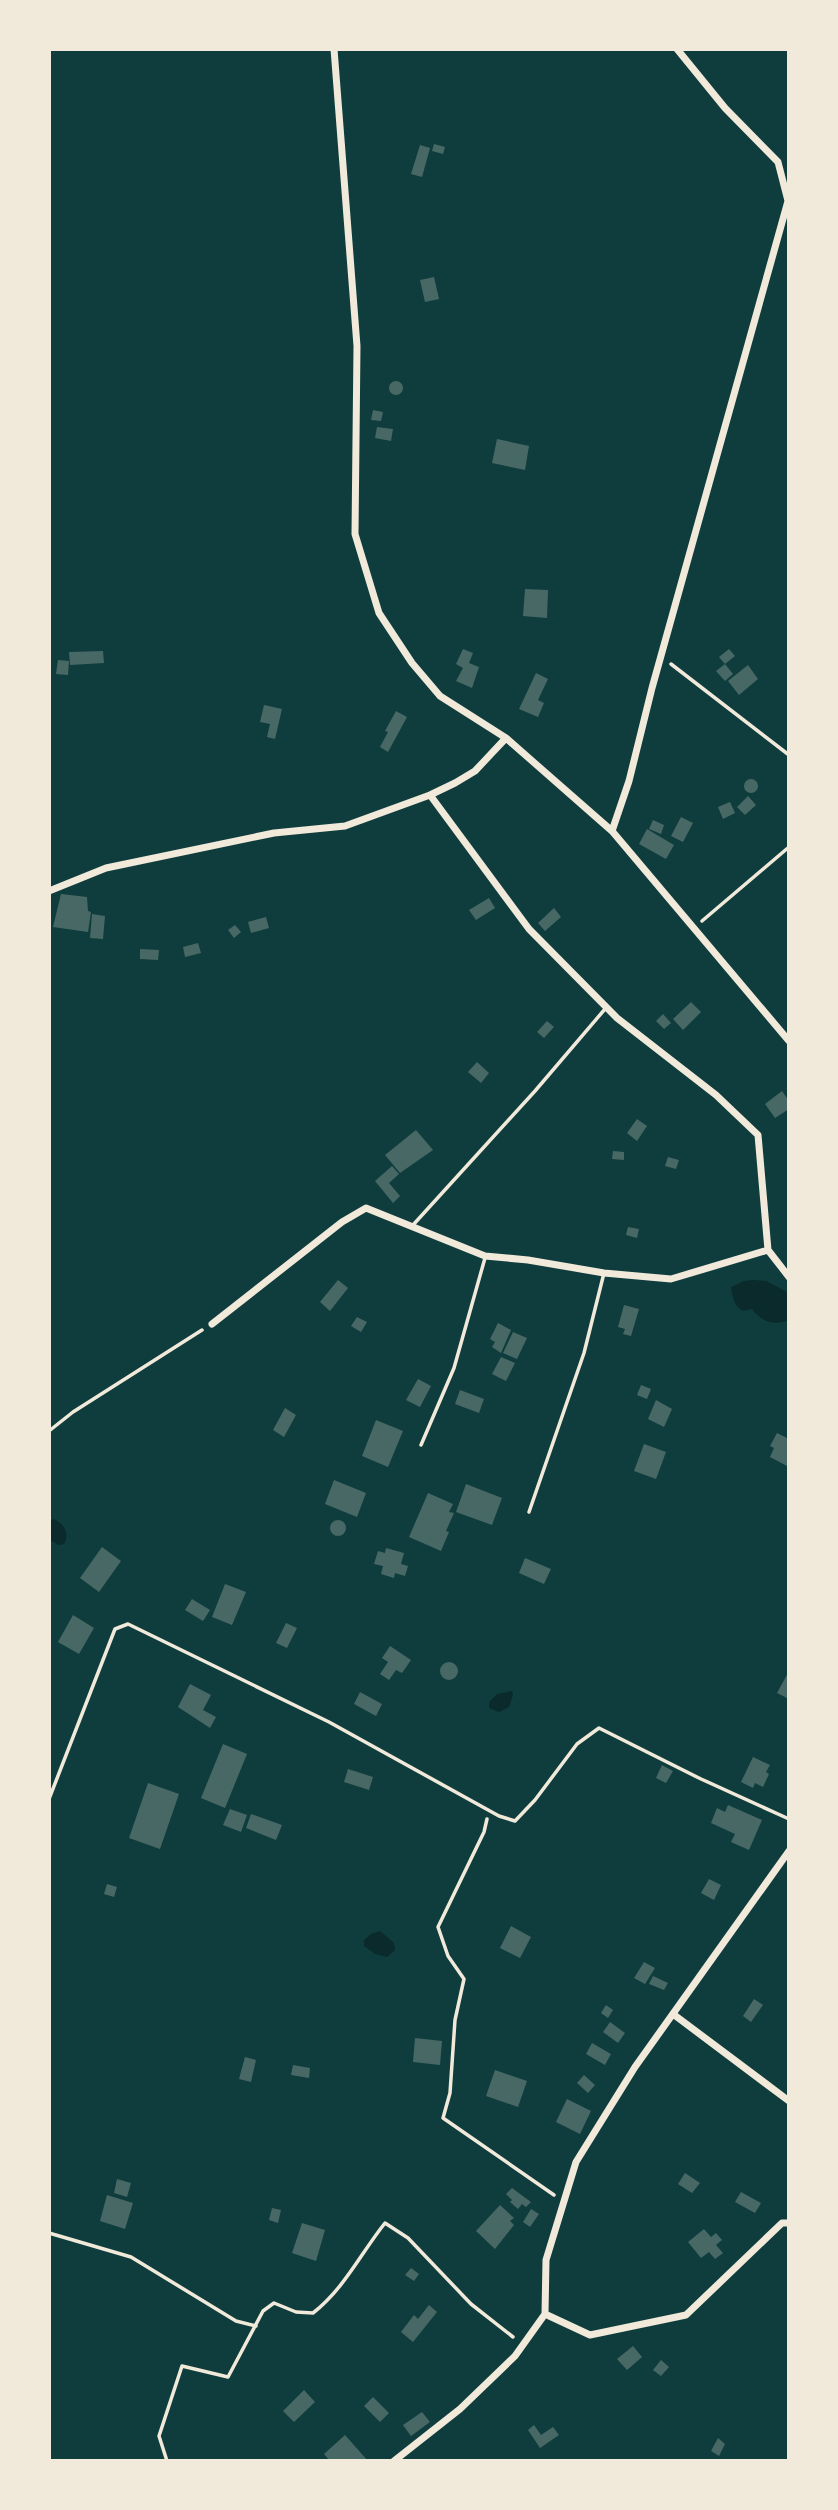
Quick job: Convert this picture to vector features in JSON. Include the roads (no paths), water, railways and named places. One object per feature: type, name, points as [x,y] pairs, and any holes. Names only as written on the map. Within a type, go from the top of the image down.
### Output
[{"type":"street","points":[[334,49],[357,346],[355,534],[379,613],[412,663],[440,696],[506,738],[612,831],[789,1041]]},
{"type":"street","points":[[612,831],[629,781],[661,656],[789,201],[778,162],[725,108],[677,49]]},
{"type":"street","points":[[49,891],[106,868],[274,833],[345,826],[430,795],[475,771],[506,738]]},
{"type":"street","points":[[430,795],[528,929],[617,1018],[716,1095],[758,1135],[768,1250],[789,1277]]},
{"type":"street","points":[[212,1324],[342,1222],[366,1208],[485,1256],[528,1260],[604,1273],[671,1279],[768,1250]]},
{"type":"street","points":[[394,2461],[460,2409],[515,2356],[545,2314],[547,2260],[576,2162],[635,2067],[789,1851]]},
{"type":"street","points":[[673,2014],[789,2101]]},
{"type":"street","points":[[545,2314],[590,2334],[686,2315],[782,2223],[789,2223]]},
{"type":"lane","points":[[413,1225],[607,1007]]},
{"type":"lane","points":[[421,1445],[454,1368],[485,1256]]},
{"type":"lane","points":[[528,1512],[584,1353],[604,1273]]},
{"type":"lane","points":[[49,1799],[115,1629],[128,1624],[329,1722],[489,1810],[515,1821],[535,1800],[577,1744],[599,1728],[789,1819]]},
{"type":"water","points":[[753,1280],[766,1281],[789,1293],[789,1320],[769,1322],[752,1309],[743,1311],[737,1306],[731,1287]]},
{"type":"water","points":[[53,1519],[65,1529],[64,1544],[58,1545],[49,1539],[49,1522]]},
{"type":"water","points":[[512,1691],[509,1707],[499,1712],[489,1708],[489,1702],[497,1694]]},
{"type":"water","points":[[380,1931],[394,1943],[395,1950],[387,1957],[375,1954],[364,1946],[364,1940]]}]
